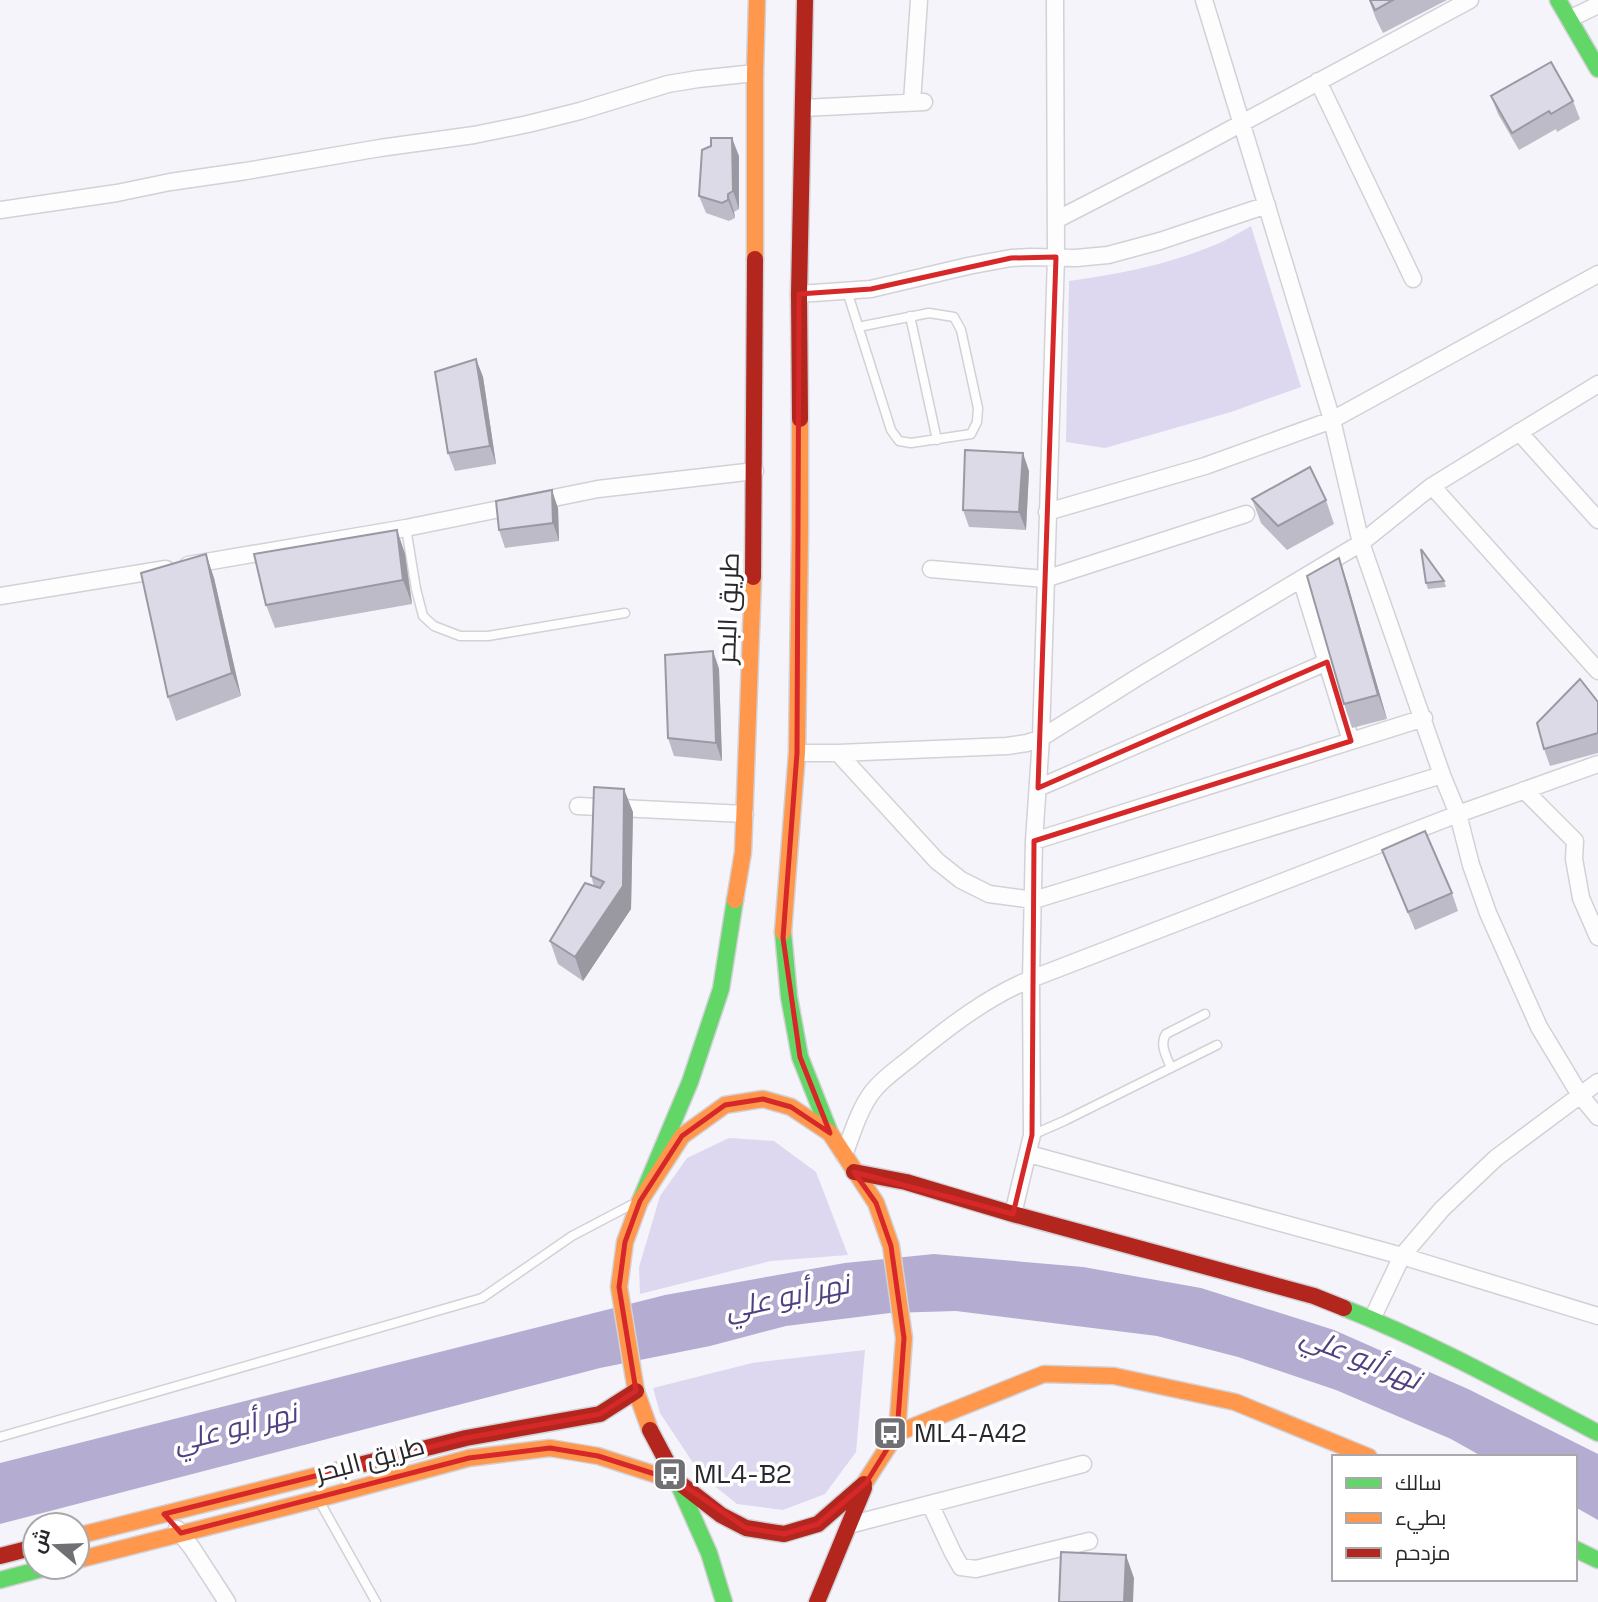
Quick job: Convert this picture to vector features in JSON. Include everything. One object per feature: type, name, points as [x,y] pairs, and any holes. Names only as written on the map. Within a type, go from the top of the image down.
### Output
[{"type":"main road","name":"طريق البحر","points":[[640,1201],[690,1082],[721,989],[743,852],[753,609],[757,0]]},
{"type":"main road","points":[[804,0],[799,295],[797,752],[783,938],[789,997],[800,1057],[830,1133],[876,1203],[891,1246],[904,1338],[897,1433],[866,1483],[817,1602]]},
{"type":"main road","points":[[1558,0],[1598,69]]},
{"type":"main road","points":[[724,1602],[709,1553],[677,1481],[652,1436],[636,1391],[620,1287],[625,1242],[640,1201],[682,1136],[725,1105],[763,1099],[791,1107],[830,1133]]},
{"type":"main road","points":[[854,1172],[906,1182],[1314,1296],[1372,1319],[1462,1361],[1598,1433]]},
{"type":"main road","points":[[897,1433],[1044,1374],[1114,1376],[1235,1402],[1363,1455]]},
{"type":"main road","name":"طريق البحر","points":[[91,1532],[466,1438],[600,1413],[636,1391]]},
{"type":"main road","name":"طريق البحر","points":[[91,1556],[469,1458],[551,1448],[598,1456],[677,1481]]},
{"type":"main road","points":[[677,1481],[721,1516],[746,1528],[784,1534],[818,1524],[866,1483]]},
{"type":"main road","points":[[1577,1550],[1598,1560]]},
{"type":"main road","points":[[0,1556],[21,1551]]},
{"type":"main road","points":[[0,1580],[21,1574]]},
{"type":"street","points":[[803,108],[918,102],[919,0]]},
{"type":"street","points":[[1013,1214],[1032,1135],[1034,841],[1041,738],[1056,257],[1055,0]]},
{"type":"street","points":[[1204,0],[1332,420],[1361,542],[1458,814],[1471,865],[1488,913],[1539,1027],[1580,1095],[1598,1116]]},
{"type":"street","points":[[1056,220],[1470,0]]},
{"type":"street","points":[[1569,19],[1598,5]]},
{"type":"street","points":[[0,210],[474,135],[580,111],[668,84],[755,73]]},
{"type":"street","points":[[1318,81],[1413,279]]},
{"type":"street","points":[[799,295],[894,284],[1011,258],[1093,257],[1126,251],[1267,205]]},
{"type":"street","points":[[1047,512],[1205,466],[1332,420],[1598,274]]},
{"type":"street","points":[[797,752],[838,753],[1017,745],[1041,738],[1361,542],[1432,486],[1598,384]]},
{"type":"street","points":[[1520,432],[1598,520]]},
{"type":"street","points":[[0,596],[406,528],[598,489],[755,471]]},
{"type":"street","points":[[1432,486],[1598,671]]},
{"type":"street","points":[[930,569],[1045,579],[1247,514]]},
{"type":"street","points":[[1301,579],[1351,741]]},
{"type":"street","points":[[1038,788],[1326,662]]},
{"type":"street","points":[[1034,841],[1423,719]]},
{"type":"street","points":[[838,753],[937,861],[961,880],[989,894],[1034,900],[1442,775]]},
{"type":"street","points":[[844,1155],[872,1092],[941,1033],[994,996],[1031,979],[1458,814],[1598,764]]},
{"type":"street","points":[[1524,790],[1575,841],[1574,859],[1581,898],[1598,937]]},
{"type":"street","points":[[578,806],[745,814]]},
{"type":"street","points":[[1372,1319],[1402,1256],[1442,1209],[1496,1158],[1598,1082]]},
{"type":"street","points":[[1029,1154],[1402,1256],[1598,1316]]},
{"type":"street","points":[[849,1525],[1083,1464]]},
{"type":"street","points":[[930,1504],[961,1567],[976,1569],[1089,1541]]},
{"type":"street","points":[[164,1514],[227,1602]]},
{"type":"lane","points":[[847,291],[858,327],[891,430],[899,441],[911,443],[971,434],[977,422],[978,408],[961,330],[954,317],[929,313],[858,327]]},
{"type":"lane","points":[[910,316],[937,440]]},
{"type":"lane","points":[[406,528],[422,616],[434,626],[460,636],[488,636],[625,613]]},
{"type":"lane","points":[[1171,1068],[1163,1048],[1166,1034],[1205,1014]]},
{"type":"lane","points":[[1032,1135],[1217,1045]]},
{"type":"lane","points":[[0,1437],[482,1298],[572,1236],[640,1201]]},
{"type":"lane","points":[[318,1499],[376,1602]]},
{"type":"highlighted area","points":[[1056,257],[1038,788],[1327,662],[1351,741],[1034,841],[1032,1135],[1013,1214],[854,1172],[876,1203],[891,1246],[904,1338],[897,1433],[866,1483],[818,1524],[784,1534],[746,1528],[677,1481],[598,1456],[550,1448],[469,1458],[181,1533],[164,1514],[466,1438],[600,1414],[636,1391],[619,1287],[625,1242],[640,1201],[682,1136],[725,1105],[763,1099],[791,1107],[830,1133],[800,1057],[783,938],[797,753],[799,294],[871,289],[1011,258]]},
{"type":"shaded area","points":[[1251,226],[1301,387],[1231,412],[1105,448],[1066,442],[1069,281],[1160,264],[1217,244]]},
{"type":"shaded area","points":[[729,1138],[774,1141],[816,1172],[848,1255],[771,1261],[640,1294],[639,1267],[660,1196],[687,1158]]},
{"type":"shaded area","points":[[865,1350],[856,1452],[825,1494],[783,1510],[737,1504],[701,1475],[660,1413],[653,1388],[752,1363]]},
{"type":"water","name":"نهر أبو علي","points":[[934,1254],[1083,1267],[1201,1288],[1334,1330],[1468,1389],[1598,1454],[1598,1520],[1577,1508],[1577,1455],[1479,1455],[1451,1439],[1336,1390],[1238,1357],[1157,1336],[956,1311],[890,1313],[786,1326],[710,1346],[600,1368],[50,1511],[21,1511],[21,1519],[0,1524],[0,1463],[665,1295],[845,1263]]},
{"type":"building","points":[[1370,0],[1393,0],[1375,10]]},
{"type":"building","points":[[1551,62],[1573,101],[1551,114],[1549,111],[1512,133],[1491,96]]},
{"type":"building","points":[[711,138],[732,138],[733,191],[728,194],[728,200],[722,203],[699,196],[702,150],[711,146]]},
{"type":"building","points":[[476,359],[490,446],[448,453],[435,372]]},
{"type":"building","points":[[965,450],[1023,453],[1019,512],[963,510]]},
{"type":"building","points":[[1310,467],[1326,500],[1278,526],[1252,499]]},
{"type":"building","points":[[552,490],[553,523],[499,530],[496,501]]},
{"type":"building","points":[[397,530],[403,580],[266,605],[254,554]]},
{"type":"building","points":[[1421,549],[1444,581],[1426,583]]},
{"type":"building","points":[[206,554],[232,673],[168,697],[141,573]]},
{"type":"building","points":[[1339,558],[1378,695],[1344,704],[1307,576]]},
{"type":"building","points":[[713,651],[716,743],[668,738],[665,655]]},
{"type":"building","points":[[1580,679],[1598,702],[1598,733],[1544,749],[1537,723]]},
{"type":"building","points":[[594,787],[624,789],[623,886],[575,957],[550,941],[585,883],[600,888],[604,882],[591,876]]},
{"type":"building","points":[[1425,831],[1452,893],[1408,912],[1382,850]]},
{"type":"building","points":[[1061,1552],[1126,1555],[1124,1602],[1059,1602]]},
{"type":"traffic: fast","points":[[1558,0],[1598,69]]},
{"type":"traffic: fast","points":[[640,1201],[690,1082],[721,989],[735,900]]},
{"type":"traffic: fast","points":[[783,932],[789,997],[800,1057],[830,1133]]},
{"type":"traffic: fast","points":[[1344,1308],[1441,1351],[1598,1433]]},
{"type":"traffic: fast","points":[[663,1477],[677,1481],[709,1553],[724,1602]]},
{"type":"traffic: fast","points":[[1577,1550],[1598,1560]]},
{"type":"traffic: fast","points":[[0,1580],[21,1574]]},
{"type":"traffic: slow","points":[[755,259],[757,0]]},
{"type":"traffic: slow","points":[[783,932],[797,753],[800,419]]},
{"type":"traffic: slow","points":[[735,900],[743,852],[753,577]]},
{"type":"traffic: slow","points":[[763,1099],[791,1107],[830,1133],[876,1203],[891,1246],[904,1338],[897,1433],[864,1484]]},
{"type":"traffic: slow","points":[[650,1430],[636,1391],[619,1287],[625,1242],[640,1201],[682,1136],[725,1105],[763,1099]]},
{"type":"traffic: slow","points":[[897,1433],[1044,1374],[1114,1376],[1235,1402],[1364,1455]]},
{"type":"traffic: slow","points":[[91,1556],[469,1458],[550,1448],[598,1456],[663,1477]]},
{"type":"traffic: slow","points":[[91,1532],[359,1465]]},
{"type":"traffic: jam","points":[[800,419],[799,294],[805,0]]},
{"type":"traffic: jam","points":[[753,577],[755,259]]},
{"type":"traffic: jam","points":[[854,1172],[906,1182],[1314,1296],[1344,1308]]},
{"type":"traffic: jam","points":[[359,1465],[466,1438],[600,1414],[636,1391]]},
{"type":"traffic: jam","points":[[650,1430],[677,1481],[721,1515],[746,1528],[784,1534],[818,1524],[864,1484]]},
{"type":"traffic: jam","points":[[817,1602],[864,1488]]},
{"type":"traffic: jam","points":[[0,1556],[21,1551]]},
{"type":"place","name":"ML4-A42","points":[[890,1433]]},
{"type":"place","name":"ML4-B2","points":[[670,1474]]}]
